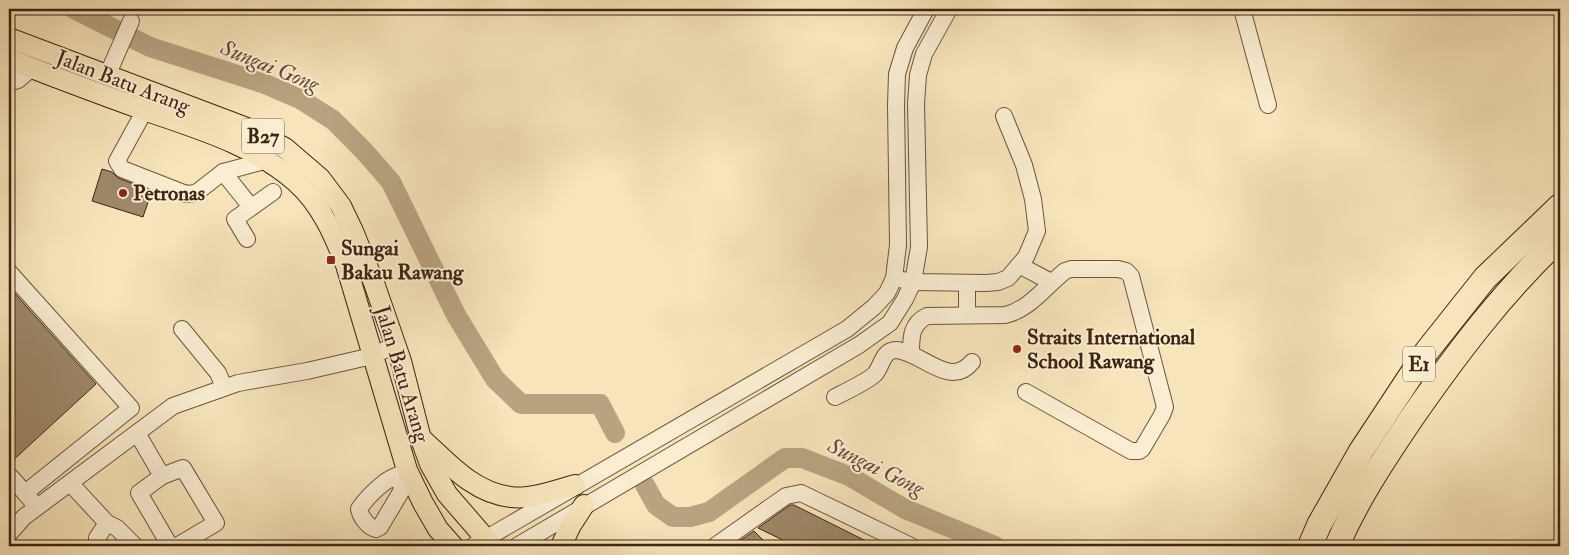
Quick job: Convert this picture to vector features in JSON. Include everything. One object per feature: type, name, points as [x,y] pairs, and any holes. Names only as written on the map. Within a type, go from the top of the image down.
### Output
[{"type":"highway","name":"E1","points":[[1310,546],[1361,451],[1427,351],[1485,278],[1560,206]]},
{"type":"highway","name":"E1","points":[[1337,546],[1384,459],[1449,364],[1499,301],[1560,238]]},
{"type":"main road","name":"Jalan Batu Arang","points":[[9,38],[246,128],[285,148],[320,178],[341,206],[353,231],[401,361],[430,464],[447,494],[483,544]]},
{"type":"main road","name":"Jalan Batu Arang","points":[[9,58],[145,110],[220,136],[268,160],[297,183],[318,207],[333,233],[346,265],[403,473],[438,529],[453,546]]},
{"type":"main road","points":[[422,438],[458,472],[481,489],[512,498],[544,494],[575,485]]},
{"type":"main road","points":[[561,546],[571,525],[584,505]]},
{"type":"street","points":[[483,544],[575,485],[847,328],[887,293],[894,278],[898,245],[897,74],[905,48],[926,9]]},
{"type":"street","points":[[516,546],[859,345],[890,323],[913,282],[919,247],[916,104],[918,75],[924,54],[952,9]]},
{"type":"street","points":[[1248,11],[1268,105]]},
{"type":"street","points":[[107,76],[129,25]]},
{"type":"street","points":[[9,83],[18,80],[32,68]]},
{"type":"street","points":[[145,110],[117,161],[122,169],[186,194],[196,193],[223,172],[268,160]]},
{"type":"street","points":[[894,278],[913,282],[998,282],[1008,278],[1026,257],[1037,231],[1033,199],[1024,165],[1004,116]]},
{"type":"street","points":[[223,172],[251,207]]},
{"type":"street","points":[[247,239],[235,219],[272,192]]},
{"type":"street","points":[[1019,265],[1051,282]]},
{"type":"street","points":[[911,353],[911,336],[919,320],[927,316],[1005,315],[1015,313],[1065,271],[1071,269],[1118,269],[1126,271],[1130,276],[1165,407],[1142,448],[1135,452],[1026,392]]},
{"type":"street","points":[[9,272],[131,408],[25,493]]},
{"type":"street","points":[[967,283],[967,315]]},
{"type":"street","points":[[182,329],[218,373],[224,388]]},
{"type":"street","points":[[9,534],[24,517],[173,406],[238,383],[307,371],[372,356],[395,345]]},
{"type":"street","points":[[835,397],[874,375],[886,354],[890,351],[911,353],[945,372],[959,372],[972,362]]},
{"type":"street","points":[[137,433],[162,476]]},
{"type":"street","points":[[170,546],[138,493],[162,476],[183,468],[216,522],[177,546]]},
{"type":"street","points":[[9,475],[37,507]]},
{"type":"street","points":[[70,483],[107,524],[117,528],[135,546]]},
{"type":"street","points":[[714,546],[786,496],[801,493],[911,546]]},
{"type":"street","points":[[100,546],[97,538],[107,524]]},
{"type":"building","name":"Petronas","points":[[102,169],[112,172],[118,178],[152,191],[143,217],[92,201]]},
{"type":"building","points":[[9,287],[96,384],[9,464]]},
{"type":"building","points":[[790,505],[794,505],[876,546],[795,546],[758,528]]},
{"type":"building","points":[[754,531],[769,546],[732,546]]},
{"type":"waterway","name":"Sungai Gong","points":[[74,9],[150,47],[265,84],[300,99],[333,120],[391,182],[456,315],[495,379],[521,404],[600,404],[615,433]]},
{"type":"waterway","name":"Sungai Gong","points":[[645,485],[656,505],[673,517],[690,517],[709,512],[785,458],[802,458],[849,476],[905,509],[995,546]]},
{"type":"place","name":"Petronas","points":[[123,193]]},
{"type":"place","name":"Sungai Bakau Rawang","points":[[331,260]]},
{"type":"place","name":"Straits International School Rawang","points":[[1017,349]]}]
